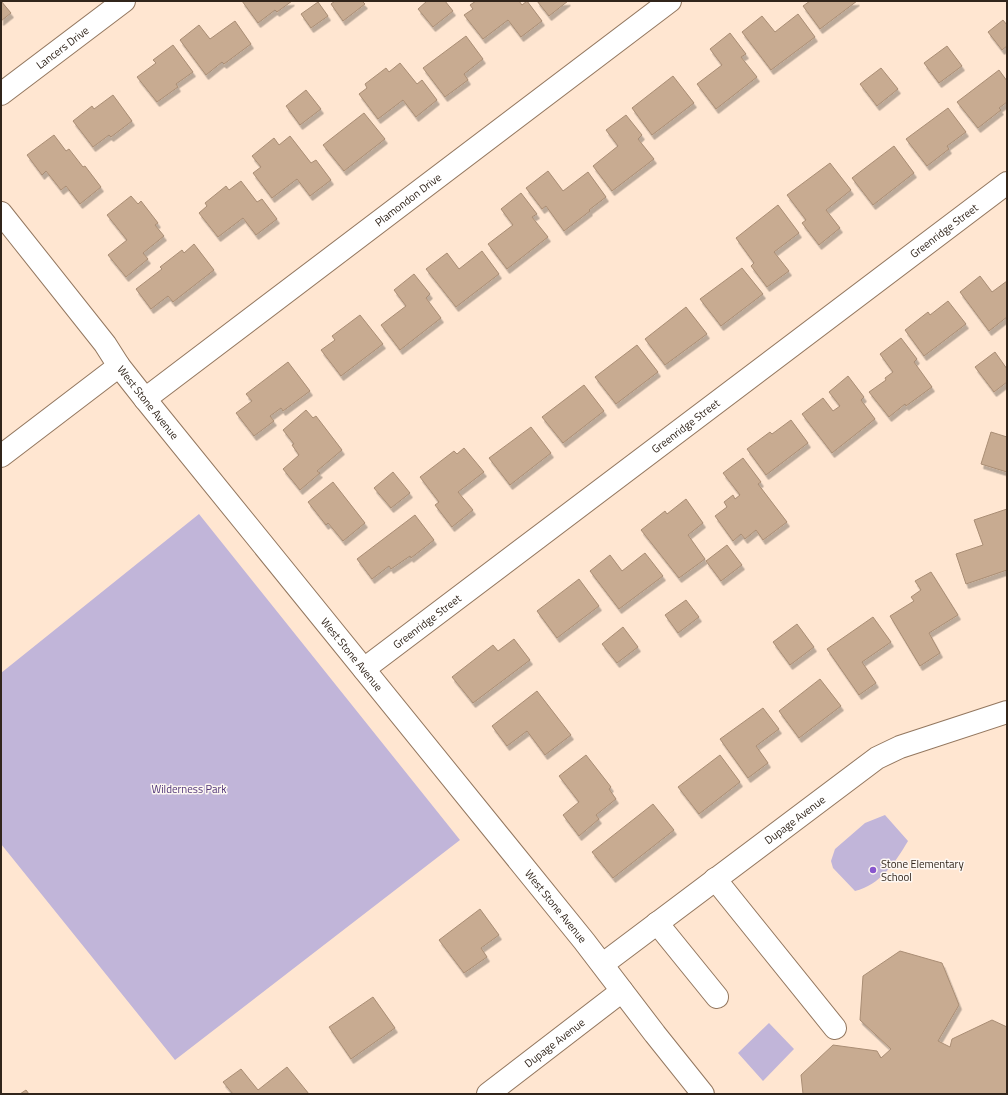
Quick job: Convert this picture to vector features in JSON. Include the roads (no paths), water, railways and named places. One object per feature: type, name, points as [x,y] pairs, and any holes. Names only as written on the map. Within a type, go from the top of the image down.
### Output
[{"type":"street","name":"Lancers Drive","points":[[1,94],[124,1]]},
{"type":"street","name":"Plamondon Drive","points":[[145,399],[670,1]]},
{"type":"street","name":"Greenridge Street","points":[[364,669],[1007,183]]},
{"type":"street","name":"West Stone Avenue","points":[[1,213],[105,344],[119,366],[145,399],[602,964],[654,1034],[703,1094]]},
{"type":"street","points":[[1,456],[119,366]]},
{"type":"street","name":"Dupage Avenue","points":[[602,964],[877,758],[900,747],[1007,712]]},
{"type":"street","points":[[715,879],[835,1028]]},
{"type":"street","points":[[657,923],[717,997]]},
{"type":"street","name":"Dupage Avenue","points":[[488,1094],[622,991]]},
{"type":"place","name":"Stone Elementary School","points":[[873,870]]},
{"type":"park label","name":"Wilderness Park","points":[[189,789]]}]
